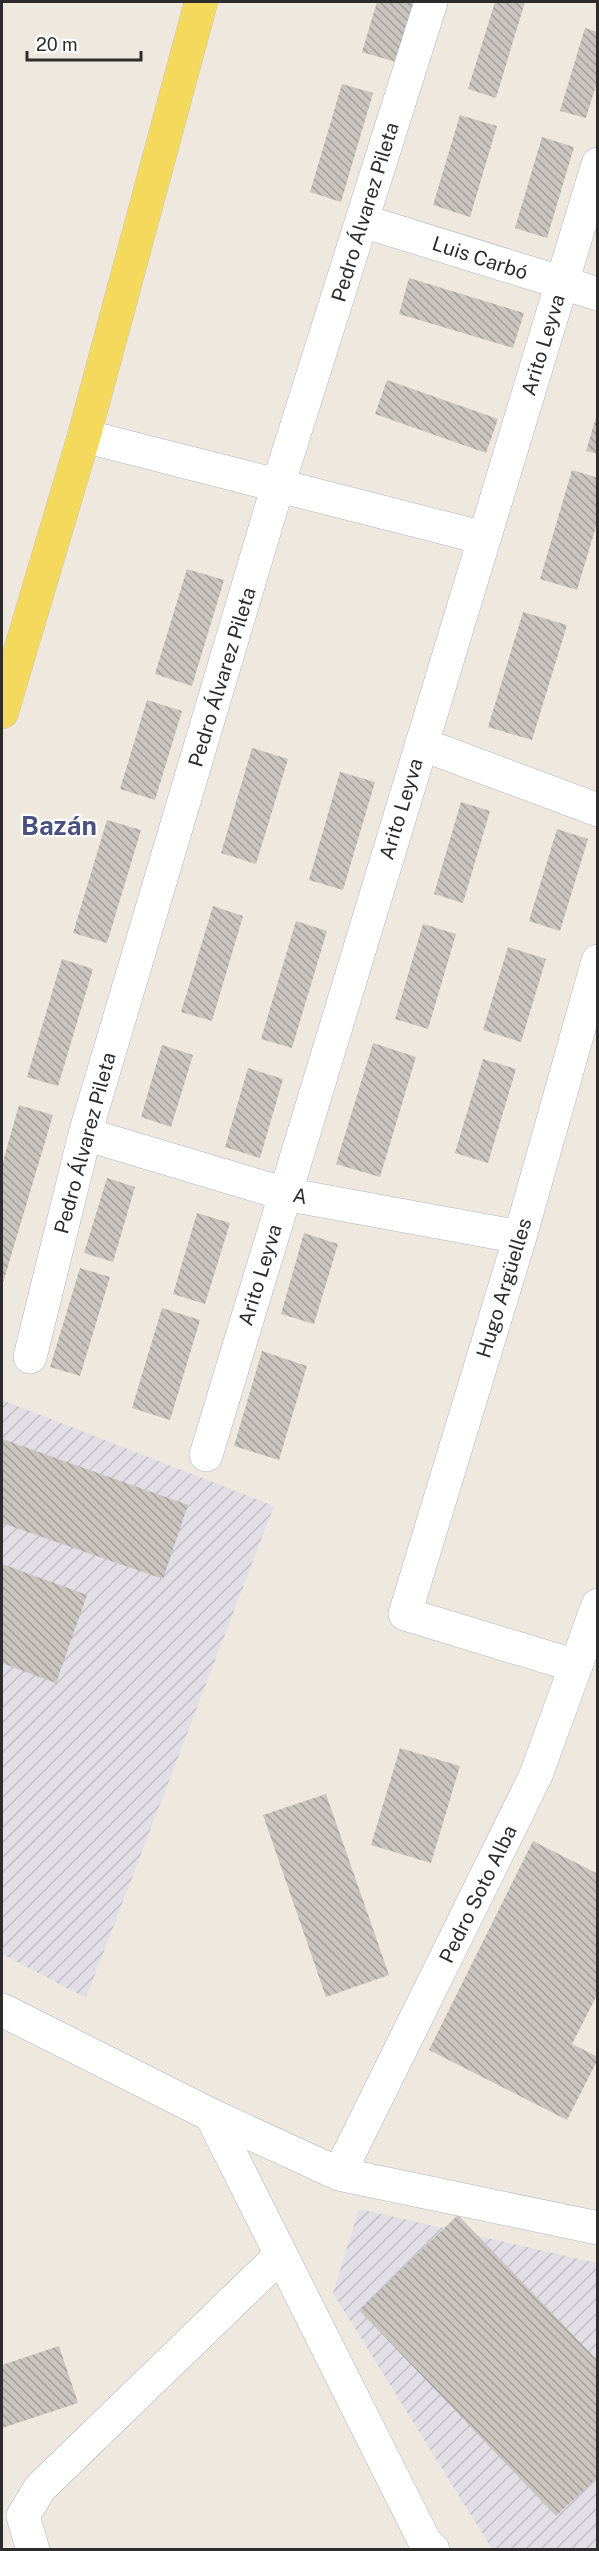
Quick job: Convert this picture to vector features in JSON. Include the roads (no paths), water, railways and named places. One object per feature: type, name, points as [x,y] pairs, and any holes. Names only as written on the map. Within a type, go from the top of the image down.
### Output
[{"type":"main road","points":[[2,712],[84,436],[201,2]]},
{"type":"street","name":"Pedro Álvarez Pileta","points":[[30,1357],[85,1134],[278,485],[431,2]]},
{"type":"street","name":"Arito Leyva","points":[[206,1455],[597,164]]},
{"type":"street","name":"Luis Carbó","points":[[363,221],[597,294]]},
{"type":"street","points":[[84,436],[484,538]]},
{"type":"street","points":[[421,744],[597,810]]},
{"type":"street","name":"Hugo Argüelles","points":[[576,1666],[405,1614],[520,1237],[597,961]]},
{"type":"street","name":"A","points":[[85,1134],[285,1194],[520,1237]]},
{"type":"street","name":"Pedro Soto Alba","points":[[339,2175],[536,1775],[595,1621]]},
{"type":"street","points":[[2,2010],[211,2115],[339,2175],[597,2228]]},
{"type":"street","points":[[211,2115],[429,2547]]},
{"type":"street","points":[[33,2550],[23,2516],[40,2488],[281,2254]]},
{"type":"district","name":"Bazán","points":[[59,826]]}]
